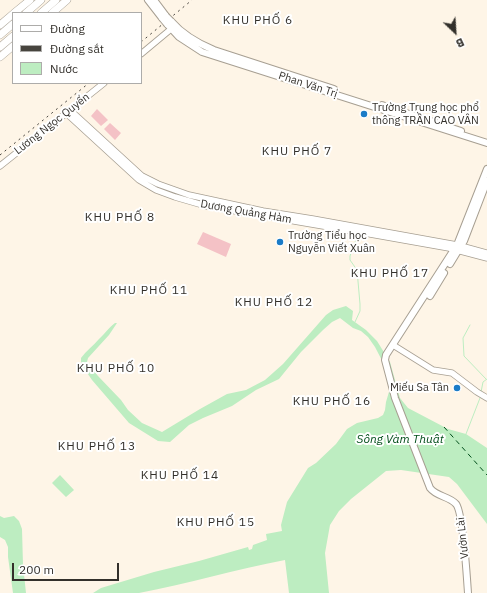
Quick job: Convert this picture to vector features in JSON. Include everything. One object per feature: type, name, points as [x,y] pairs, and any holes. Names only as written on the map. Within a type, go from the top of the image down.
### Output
[{"type":"main road","points":[[15,12],[30,0]]},
{"type":"main road","points":[[27,12],[41,0]]},
{"type":"main road","points":[[42,12],[56,0]]},
{"type":"main road","name":"Phan Văn Trị","points":[[148,0],[170,25],[213,53],[487,140]]},
{"type":"main road","name":"Phan Văn Trị","points":[[154,0],[164,17]]},
{"type":"main road","points":[[53,12],[64,1]]},
{"type":"main road","points":[[0,25],[12,15]]},
{"type":"main road","points":[[0,35],[12,25]]},
{"type":"main road","points":[[0,47],[12,37]]},
{"type":"main road","points":[[0,57],[12,47]]},
{"type":"main road","name":"Phan Văn Trị","points":[[426,121],[487,143]]},
{"type":"main road","points":[[458,248],[487,168]]},
{"type":"main road","points":[[395,346],[458,248],[487,181]]},
{"type":"main road","name":"Vườn Lài","points":[[395,346],[388,356],[389,364],[398,397],[431,489],[439,495],[454,502],[459,508],[468,593]]},
{"type":"street","points":[[142,53],[170,25]]},
{"type":"street","name":"Lương Ngọc Quyến","points":[[0,166],[103,84]]},
{"type":"street","name":"Dương Quảng Hàm","points":[[68,112],[140,178],[189,195],[263,214],[313,218],[487,253]]},
{"type":"street","name":"Dương Quảng Hàm","points":[[458,248],[487,258]]},
{"type":"street","points":[[395,346],[433,370],[452,373],[487,398]]},
{"type":"shaded area","points":[[97,109],[108,120],[101,126],[91,116]]},
{"type":"shaded area","points":[[110,123],[121,133],[115,140],[104,129]]},
{"type":"shaded area","points":[[203,232],[231,244],[226,257],[197,244]]},
{"type":"water","name":"Sông Vàm Thuật","points":[[346,306],[353,311],[352,320],[366,330],[377,341],[390,362],[400,398],[408,408],[448,429],[466,434],[487,448],[487,524],[457,484],[449,477],[401,470],[386,471],[351,499],[339,511],[330,525],[325,553],[329,593],[289,593],[285,560],[139,593],[93,593],[101,588],[154,572],[248,547],[249,550],[252,549],[253,545],[267,540],[266,534],[282,531],[281,525],[287,502],[308,468],[316,463],[336,444],[347,429],[357,423],[378,418],[383,415],[391,385],[389,374],[368,337],[340,318],[332,322],[301,352],[279,379],[256,390],[232,406],[189,425],[170,442],[158,441],[129,423],[92,380],[81,364],[81,358],[83,355],[110,327],[117,323],[109,335],[88,358],[87,362],[128,410],[142,423],[162,432],[227,394],[246,390],[265,380],[283,364],[326,315],[333,310]]},
{"type":"water","points":[[60,475],[74,490],[66,497],[52,483]]},
{"type":"water","points":[[0,516],[4,518],[14,516],[19,521],[22,529],[23,565],[26,593],[13,593],[8,547],[5,540],[0,537]]},
{"type":"waterway","points":[[355,322],[360,311],[360,304],[357,270],[350,260],[350,256],[358,234]]},
{"type":"waterway","points":[[470,325],[463,338],[464,356],[486,379]]},
{"type":"waterway","points":[[481,392],[483,382],[487,379]]},
{"type":"waterway","points":[[466,434],[480,398]]},
{"type":"ferry route","points":[[444,427],[487,475]]},
{"type":"railway","points":[[142,41],[192,0]]},
{"type":"railway","points":[[0,155],[88,84]]},
{"type":"place","name":"Trường Trung học phổ thông TRẦN CAO VÂN","points":[[364,114]]},
{"type":"place","name":"Trường Tiểu học Nguyễn Viết Xuân","points":[[280,242]]},
{"type":"place","name":"Miếu Sa Tân","points":[[457,388]]},
{"type":"district","name":"KHU PHỐ 6","points":[[258,21]]},
{"type":"district","name":"KHU PHỐ 7","points":[[297,152]]},
{"type":"district","name":"KHU PHỐ 8","points":[[120,218]]},
{"type":"district","name":"KHU PHỐ 17","points":[[390,274]]},
{"type":"district","name":"KHU PHỐ 11","points":[[149,291]]},
{"type":"district","name":"KHU PHỐ 12","points":[[274,303]]},
{"type":"district","name":"KHU PHỐ 10","points":[[116,369]]},
{"type":"district","name":"KHU PHỐ 16","points":[[332,402]]},
{"type":"district","name":"KHU PHỐ 13","points":[[97,447]]},
{"type":"district","name":"KHU PHỐ 14","points":[[180,476]]},
{"type":"district","name":"KHU PHỐ 15","points":[[216,523]]}]
